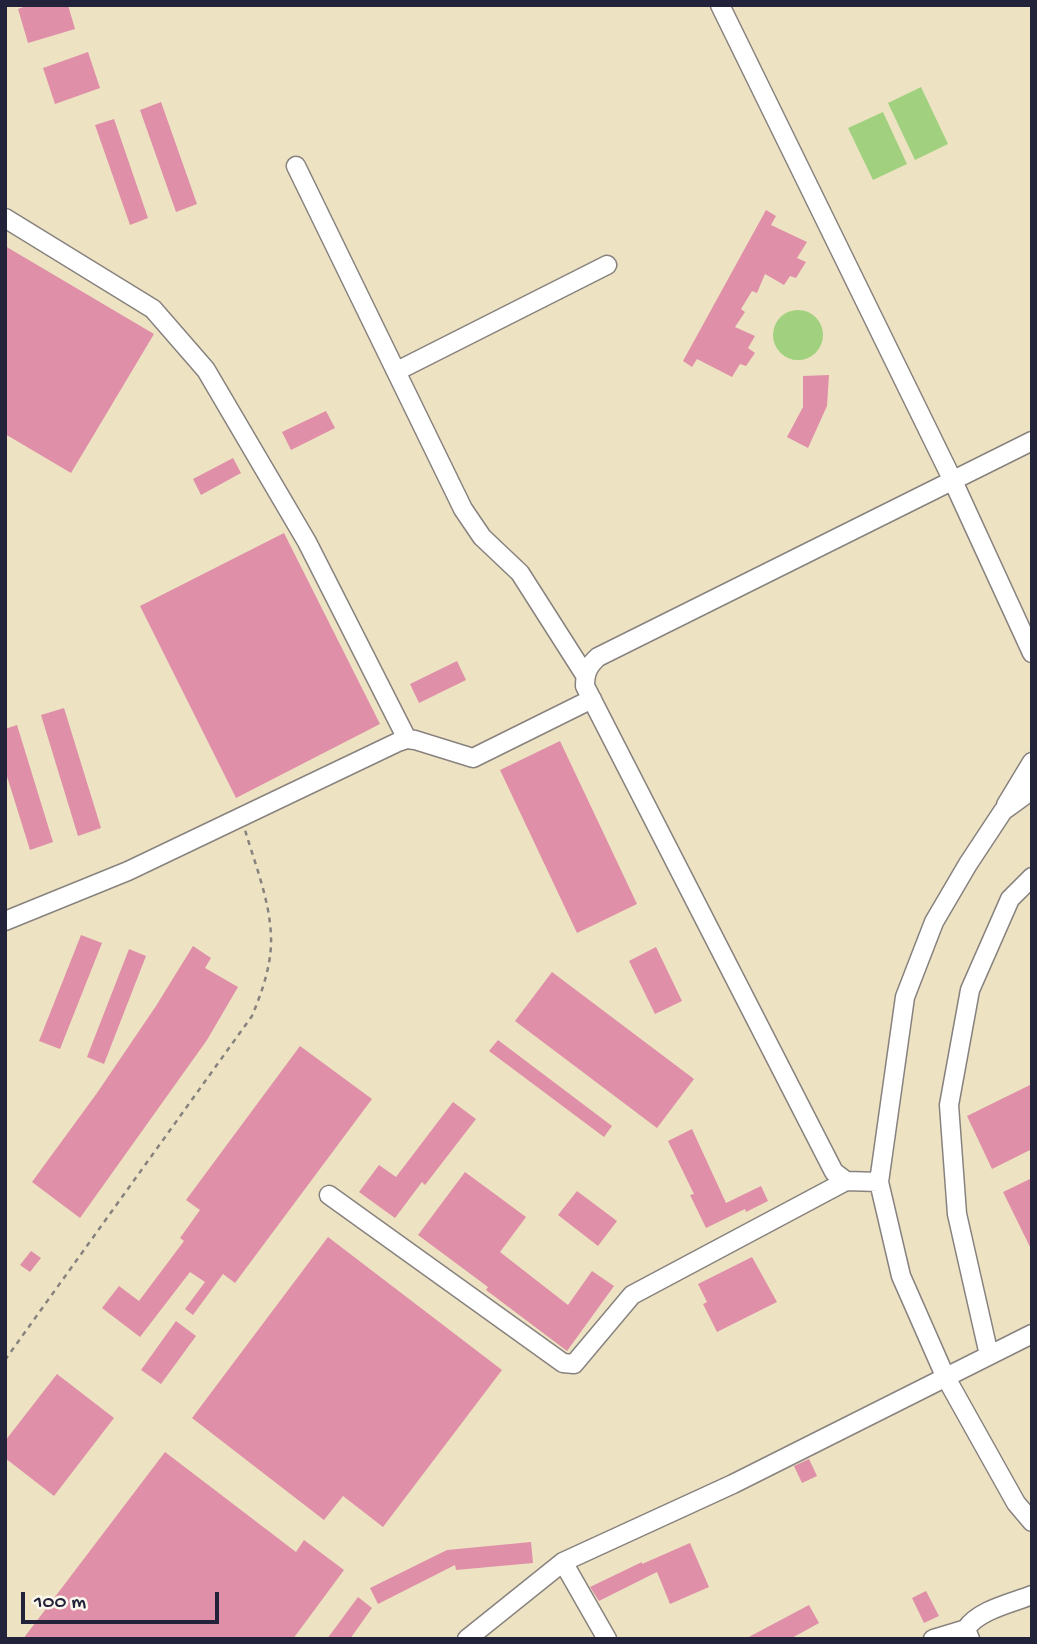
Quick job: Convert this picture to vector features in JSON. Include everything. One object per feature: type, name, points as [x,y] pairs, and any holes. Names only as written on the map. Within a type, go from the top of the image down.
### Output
[{"type":"street","points":[[720,5],[953,481],[1032,653]]},
{"type":"street","points":[[296,166],[470,520],[482,537],[520,573],[585,675]]},
{"type":"street","points":[[5,218],[153,309],[206,370],[307,542],[407,739]]},
{"type":"street","points":[[397,371],[607,265]]},
{"type":"street","points":[[846,1181],[834,1172],[585,686],[585,675],[590,664],[598,657],[1032,441]]},
{"type":"street","points":[[5,921],[128,871],[407,739],[473,758],[592,699]]},
{"type":"street","points":[[1032,762],[934,922],[905,996],[879,1182],[901,1276],[945,1377],[1016,1503],[1032,1522]]},
{"type":"street","points":[[1003,811],[1032,790]]},
{"type":"street","points":[[989,1355],[957,1214],[948,1105],[970,990],[1010,899],[1032,877]]},
{"type":"street","points":[[328,1195],[562,1363],[574,1364],[632,1295],[846,1181],[879,1182]]},
{"type":"street","points":[[467,1639],[563,1562],[733,1484],[1032,1334]]},
{"type":"street","points":[[563,1562],[607,1639]]},
{"type":"street","points":[[936,1638],[968,1634],[972,1622],[983,1615],[1032,1595]]},
{"type":"path","points":[[5,1360],[252,1016],[264,987],[272,938],[268,909],[241,817]]},
{"type":"green space","points":[[921,87],[948,144],[915,160],[888,103]]},
{"type":"green space","points":[[883,112],[907,164],[873,180],[848,128]]},
{"type":"green space","points":[[798,310],[816,317],[823,335],[816,353],[798,360],[780,353],[773,335],[780,317]]},
{"type":"building","points":[[29,5],[68,5],[75,29],[28,43],[18,9]]},
{"type":"building","points":[[88,52],[100,88],[55,104],[43,68]]},
{"type":"building","points":[[161,102],[197,204],[176,212],[140,110]]},
{"type":"building","points":[[114,119],[148,218],[130,225],[95,125]]},
{"type":"building","points":[[766,210],[776,216],[771,225],[807,242],[797,258],[806,262],[796,278],[790,276],[784,285],[765,274],[757,293],[752,291],[741,309],[745,312],[735,327],[755,336],[748,348],[755,353],[746,366],[740,364],[732,377],[697,359],[692,367],[683,361]]},
{"type":"building","points":[[5,246],[154,334],[71,473],[5,434]]},
{"type":"building","points":[[829,375],[827,406],[808,448],[787,437],[803,407],[803,376]]},
{"type":"building","points":[[326,411],[335,428],[291,450],[282,432]]},
{"type":"building","points":[[233,458],[241,473],[201,495],[193,479]]},
{"type":"building","points":[[284,533],[380,724],[236,798],[140,606]]},
{"type":"building","points":[[457,661],[466,680],[419,703],[410,684]]},
{"type":"building","points":[[64,708],[101,828],[78,836],[41,715]]},
{"type":"building","points":[[17,725],[53,842],[30,850],[5,770],[5,729]]},
{"type":"building","points":[[560,741],[637,904],[577,933],[500,770]]},
{"type":"building","points":[[81,935],[102,943],[60,1049],[39,1041]]},
{"type":"building","points":[[193,946],[211,958],[205,968],[238,987],[207,1040],[80,1218],[32,1182],[97,1093]]},
{"type":"building","points":[[656,947],[682,1001],[655,1014],[629,961]]},
{"type":"building","points":[[129,949],[146,956],[104,1064],[87,1057]]},
{"type":"building","points":[[552,972],[694,1079],[657,1128],[515,1021]]},
{"type":"building","points":[[498,1040],[612,1126],[604,1137],[489,1051]]},
{"type":"building","points":[[300,1046],[372,1099],[235,1283],[223,1274],[193,1315],[185,1309],[205,1282],[190,1272],[140,1337],[102,1308],[119,1286],[139,1301],[184,1241],[180,1238],[200,1210],[186,1200]]},
{"type":"building","points":[[1032,1084],[1032,1149],[992,1169],[967,1116]]},
{"type":"building","points":[[453,1102],[476,1119],[425,1185],[422,1182],[395,1218],[359,1192],[379,1165],[396,1177]]},
{"type":"building","points":[[692,1129],[726,1203],[761,1186],[768,1201],[706,1228],[690,1195],[694,1194],[668,1141]]},
{"type":"building","points":[[465,1172],[526,1217],[500,1252],[568,1305],[592,1271],[614,1286],[567,1351],[418,1235]]},
{"type":"building","points":[[1032,1178],[1032,1251],[1003,1192]]},
{"type":"building","points":[[577,1191],[617,1221],[598,1246],[558,1215]]},
{"type":"building","points":[[328,1237],[502,1370],[383,1527],[343,1496],[324,1520],[192,1418]]},
{"type":"building","points":[[31,1251],[41,1258],[30,1272],[20,1265]]},
{"type":"building","points":[[752,1257],[777,1302],[717,1332],[703,1304],[707,1302],[698,1284]]},
{"type":"building","points":[[176,1321],[196,1336],[161,1384],[141,1370]]},
{"type":"building","points":[[57,1374],[114,1418],[54,1496],[5,1458],[5,1441]]},
{"type":"building","points":[[165,1452],[296,1552],[304,1540],[344,1570],[293,1639],[23,1639]]},
{"type":"building","points":[[809,1459],[817,1476],[802,1483],[794,1466]]},
{"type":"building","points":[[531,1542],[533,1563],[456,1570],[455,1565],[378,1604],[370,1588],[447,1550]]},
{"type":"building","points":[[690,1543],[709,1587],[670,1604],[657,1572],[599,1601],[590,1587],[642,1562]]},
{"type":"building","points":[[926,1591],[939,1616],[924,1623],[912,1598]]},
{"type":"building","points":[[358,1597],[372,1608],[350,1639],[327,1639]]},
{"type":"building","points":[[809,1605],[819,1623],[790,1639],[745,1639]]}]
